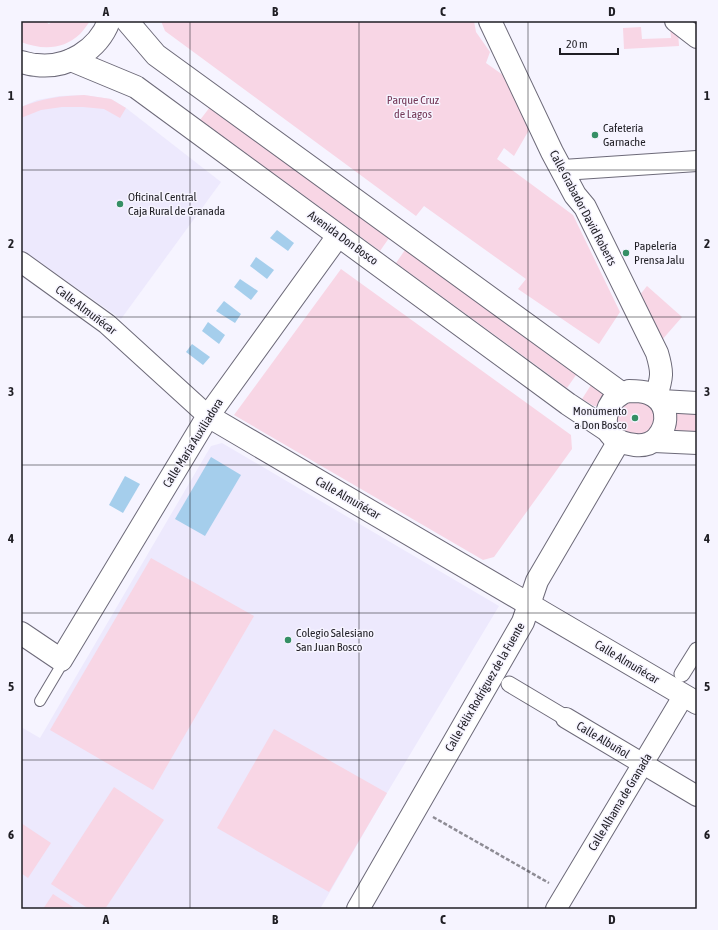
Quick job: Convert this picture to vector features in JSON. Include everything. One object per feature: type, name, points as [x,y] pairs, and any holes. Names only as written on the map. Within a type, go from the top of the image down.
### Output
[{"type":"street","points":[[26,68],[55,65],[71,60],[88,50],[101,37],[109,21]]},
{"type":"street","points":[[127,21],[156,55],[621,393]]},
{"type":"street","name":"Calle Grabador David Roberts","points":[[490,21],[552,152],[563,170],[575,195],[585,207],[657,352],[662,369],[658,399]]},
{"type":"street","points":[[676,21],[697,38]]},
{"type":"street","name":"Avenida Don Bosco","points":[[71,60],[136,87],[568,404],[613,435]]},
{"type":"street","points":[[563,170],[697,161]]},
{"type":"street","name":"Calle María Auxiliadora","points":[[61,660],[208,416],[338,236]]},
{"type":"street","name":"Calle Almuñécar","points":[[21,262],[107,324],[208,416],[690,699]]},
{"type":"street","points":[[654,441],[664,427],[666,418],[665,409],[658,399],[648,393],[629,391],[621,393],[613,400],[608,408],[606,417],[613,435],[639,446],[654,441],[697,444]]},
{"type":"street","points":[[658,399],[697,403]]},
{"type":"street","name":"Calle Félix Rodríguez de la Fuente","points":[[358,909],[523,622],[537,580],[613,435]]},
{"type":"street","points":[[21,633],[61,660]]},
{"type":"street","points":[[682,674],[697,650]]},
{"type":"street","name":"Calle Albuñol","points":[[509,684],[697,796]]},
{"type":"street","name":"Calle Alhama de Granada","points":[[556,909],[643,764],[690,699]]},
{"type":"lane","points":[[40,701],[60,669],[61,660]]},
{"type":"path","points":[[433,817],[553,886]]},
{"type":"shaded area","points":[[84,95],[111,99],[126,108],[221,182],[121,319],[21,249],[21,107],[37,100],[60,96]]},
{"type":"shaded area","name":"Colegio Salesiano San Juan Bosco","points":[[222,443],[499,606],[387,793],[320,909],[21,909],[21,727],[40,738],[211,446]]},
{"type":"green space","points":[[21,21],[45,21],[49,24],[52,21],[90,21],[81,32],[67,43],[59,46],[44,47],[29,45],[21,42]]},
{"type":"green space","name":"Parque Cruz de Lagos","points":[[161,21],[474,21],[476,32],[490,52],[486,63],[503,75],[529,130],[514,156],[504,148],[497,159],[573,215],[620,312],[599,344],[518,289],[526,279],[424,206],[416,216],[165,31]]},
{"type":"green space","points":[[641,27],[642,39],[671,38],[670,27],[678,32],[679,46],[624,49],[623,28]]},
{"type":"green space","points":[[84,95],[111,99],[126,108],[120,118],[104,109],[62,107],[41,110],[21,118],[21,107],[37,101]]},
{"type":"green space","points":[[210,107],[389,238],[380,251],[200,120]]},
{"type":"green space","points":[[405,250],[576,375],[567,388],[396,263]]},
{"type":"green space","points":[[341,269],[571,435],[572,449],[494,557],[483,560],[234,415]]},
{"type":"green space","points":[[647,286],[682,317],[661,341],[639,296]]},
{"type":"green space","points":[[591,385],[603,392],[605,396],[601,406],[594,406],[582,399]]},
{"type":"green space","points":[[630,401],[647,404],[654,412],[654,425],[647,433],[639,435],[630,434],[617,424],[616,417],[620,409]]},
{"type":"green space","points":[[673,412],[697,413],[697,436],[672,435]]},
{"type":"green space","points":[[151,558],[254,616],[153,790],[50,730]]},
{"type":"green space","points":[[274,729],[387,793],[329,892],[217,828]]},
{"type":"green space","points":[[114,787],[164,820],[105,909],[89,909],[51,884]]},
{"type":"green space","points":[[21,823],[51,843],[28,878],[21,873]]},
{"type":"green space","points":[[53,894],[76,909],[43,909]]},
{"type":"water","points":[[277,230],[294,243],[288,251],[270,238]]},
{"type":"water","points":[[256,257],[274,270],[267,279],[250,266]]},
{"type":"water","points":[[240,279],[258,291],[251,300],[234,287]]},
{"type":"water","points":[[224,301],[241,314],[235,323],[216,311]]},
{"type":"water","points":[[208,322],[225,335],[219,344],[202,331]]},
{"type":"water","points":[[192,344],[210,357],[203,365],[186,352]]},
{"type":"water","points":[[211,457],[241,475],[205,536],[175,519]]},
{"type":"water","points":[[125,476],[140,484],[123,513],[109,505]]},
{"type":"place","name":"Cafetería Garnache","points":[[595,135]]},
{"type":"place","name":"Oficinal Central Caja Rural de Granada","points":[[120,204]]},
{"type":"place","name":"Papelería Prensa Jalu","points":[[626,253]]},
{"type":"place","name":"Monumento a Don Bosco","points":[[635,418]]},
{"type":"place","name":"Colegio Salesiano San Juan Bosco","points":[[288,640]]}]
